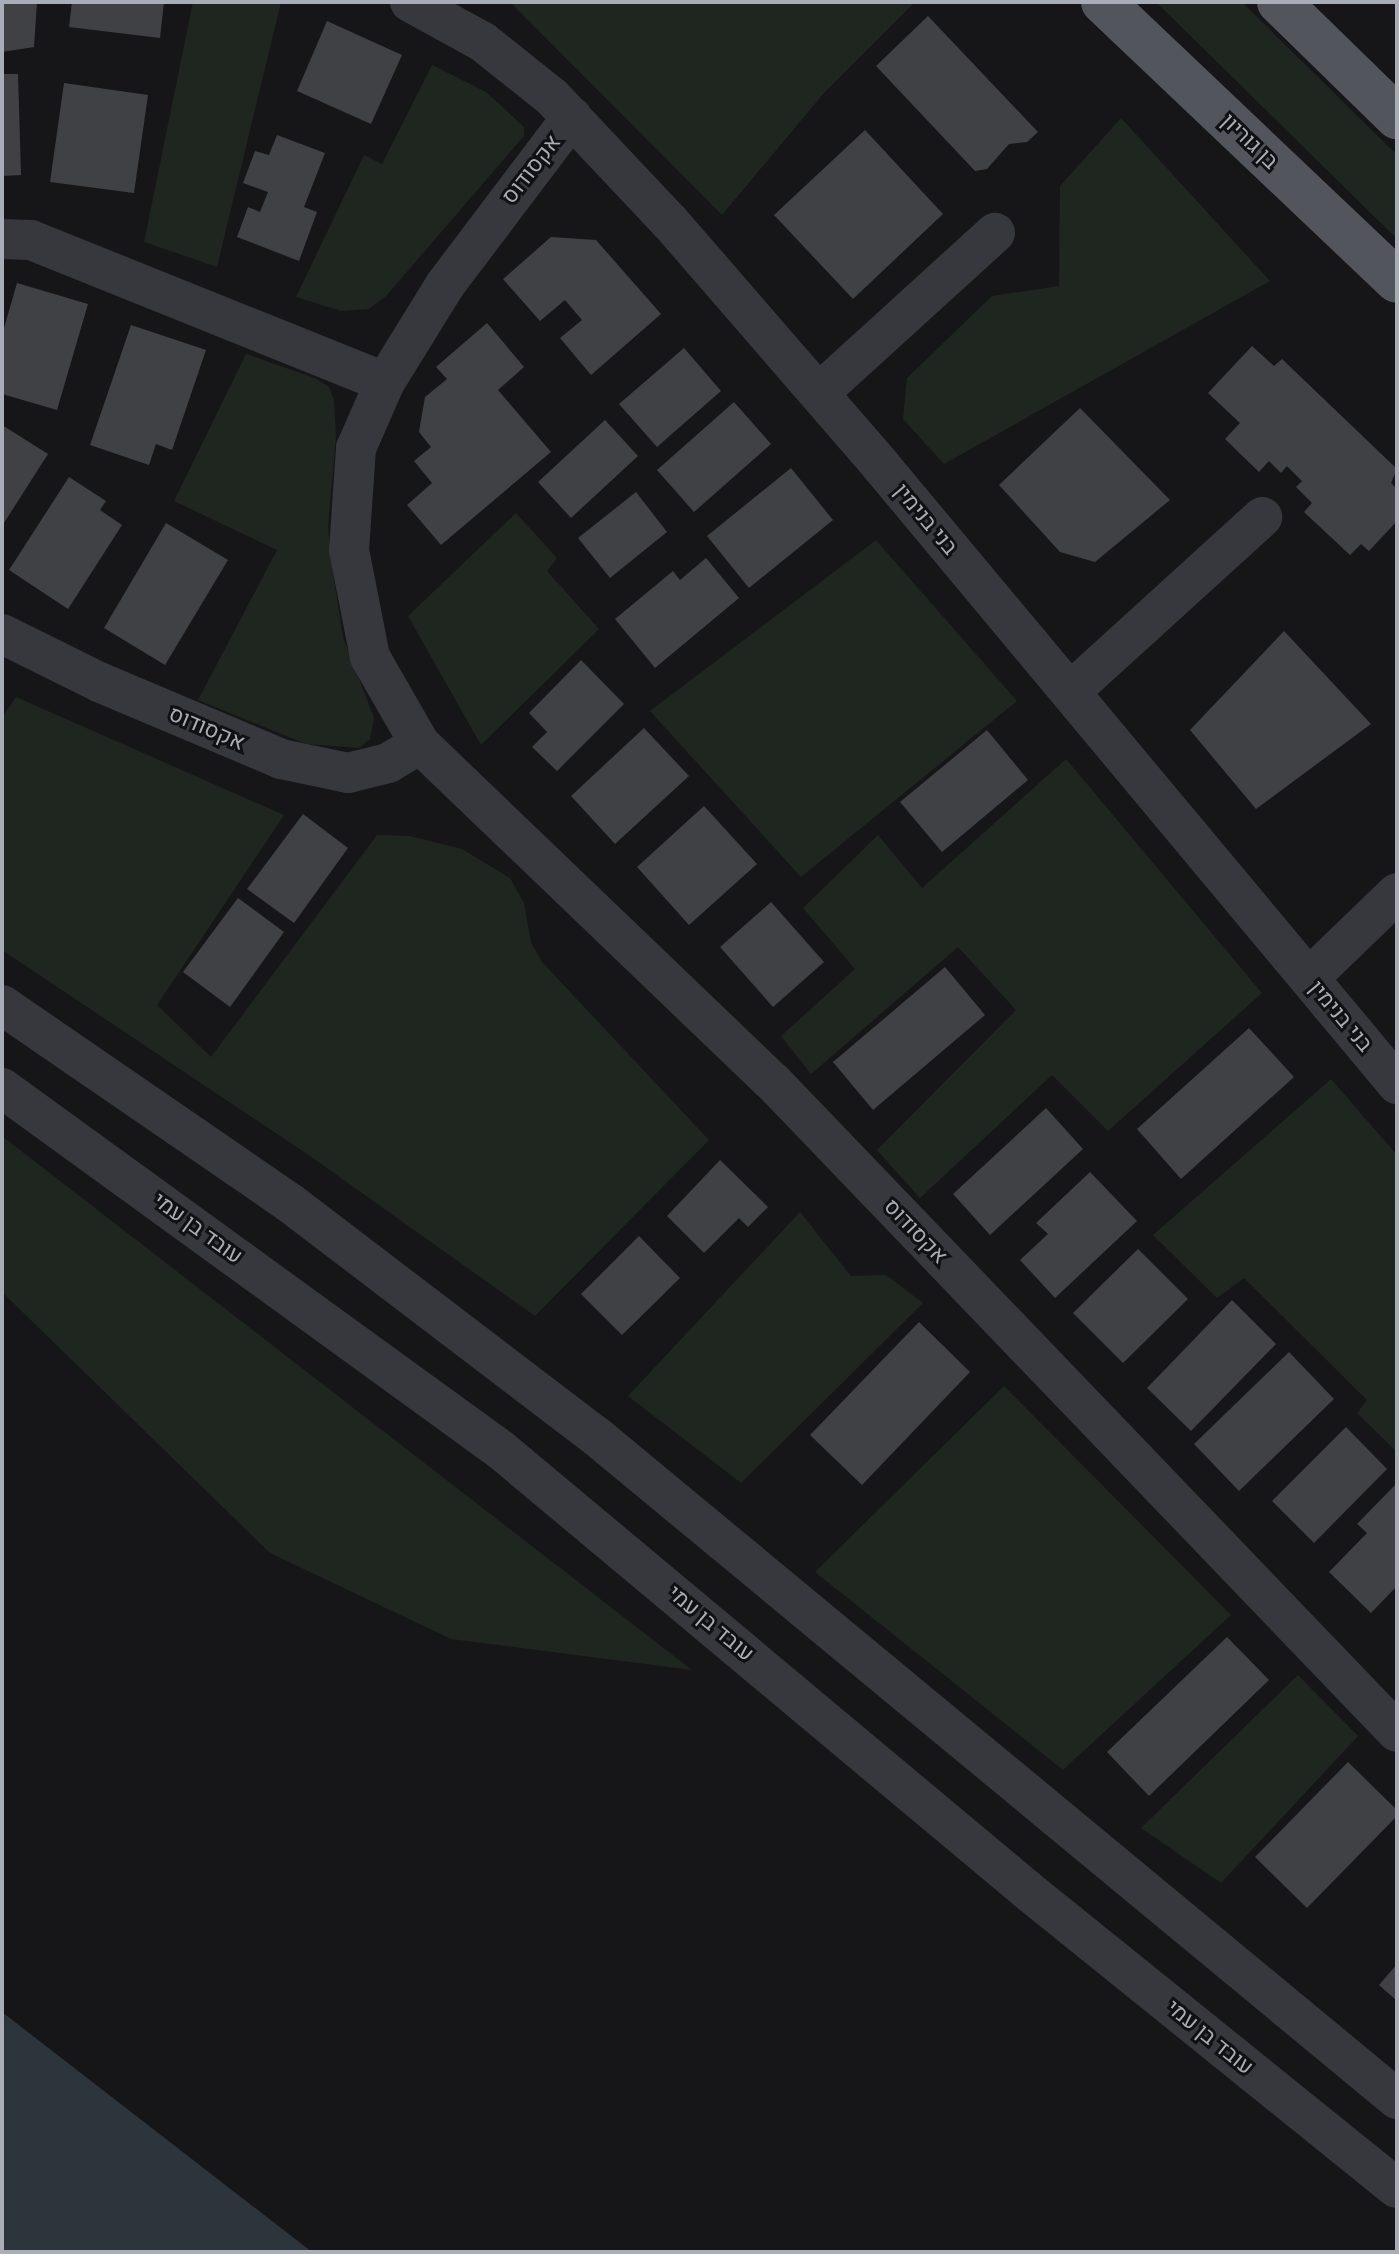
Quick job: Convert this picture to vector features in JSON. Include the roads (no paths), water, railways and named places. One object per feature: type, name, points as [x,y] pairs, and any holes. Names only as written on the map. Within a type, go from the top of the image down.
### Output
[{"type":"main road","name":"בן גוריון","points":[[1103,2],[1397,281]]},
{"type":"main road","points":[[1279,2],[1397,117]]},
{"type":"street","name":"בני בנימין","points":[[410,2],[483,42],[572,117],[819,393],[1397,1084]]},
{"type":"street","name":"אקסודוס","points":[[572,117],[445,285],[385,382],[356,448],[349,550],[370,657],[420,744],[772,1081],[1397,1732]]},
{"type":"street","points":[[819,393],[995,233]]},
{"type":"street","points":[[2,239],[31,240],[385,382]]},
{"type":"street","points":[[1070,692],[1262,517]]},
{"type":"street","name":"אקסודוס","points":[[2,634],[99,682],[281,759],[348,773],[388,763],[420,744]]},
{"type":"street","points":[[1309,978],[1397,893]]},
{"type":"street","points":[[2,1005],[290,1203],[596,1436],[1397,2099]]},
{"type":"street","name":"עובד בן עמי","points":[[2,1088],[501,1450],[1026,1889],[1397,2188]]}]
